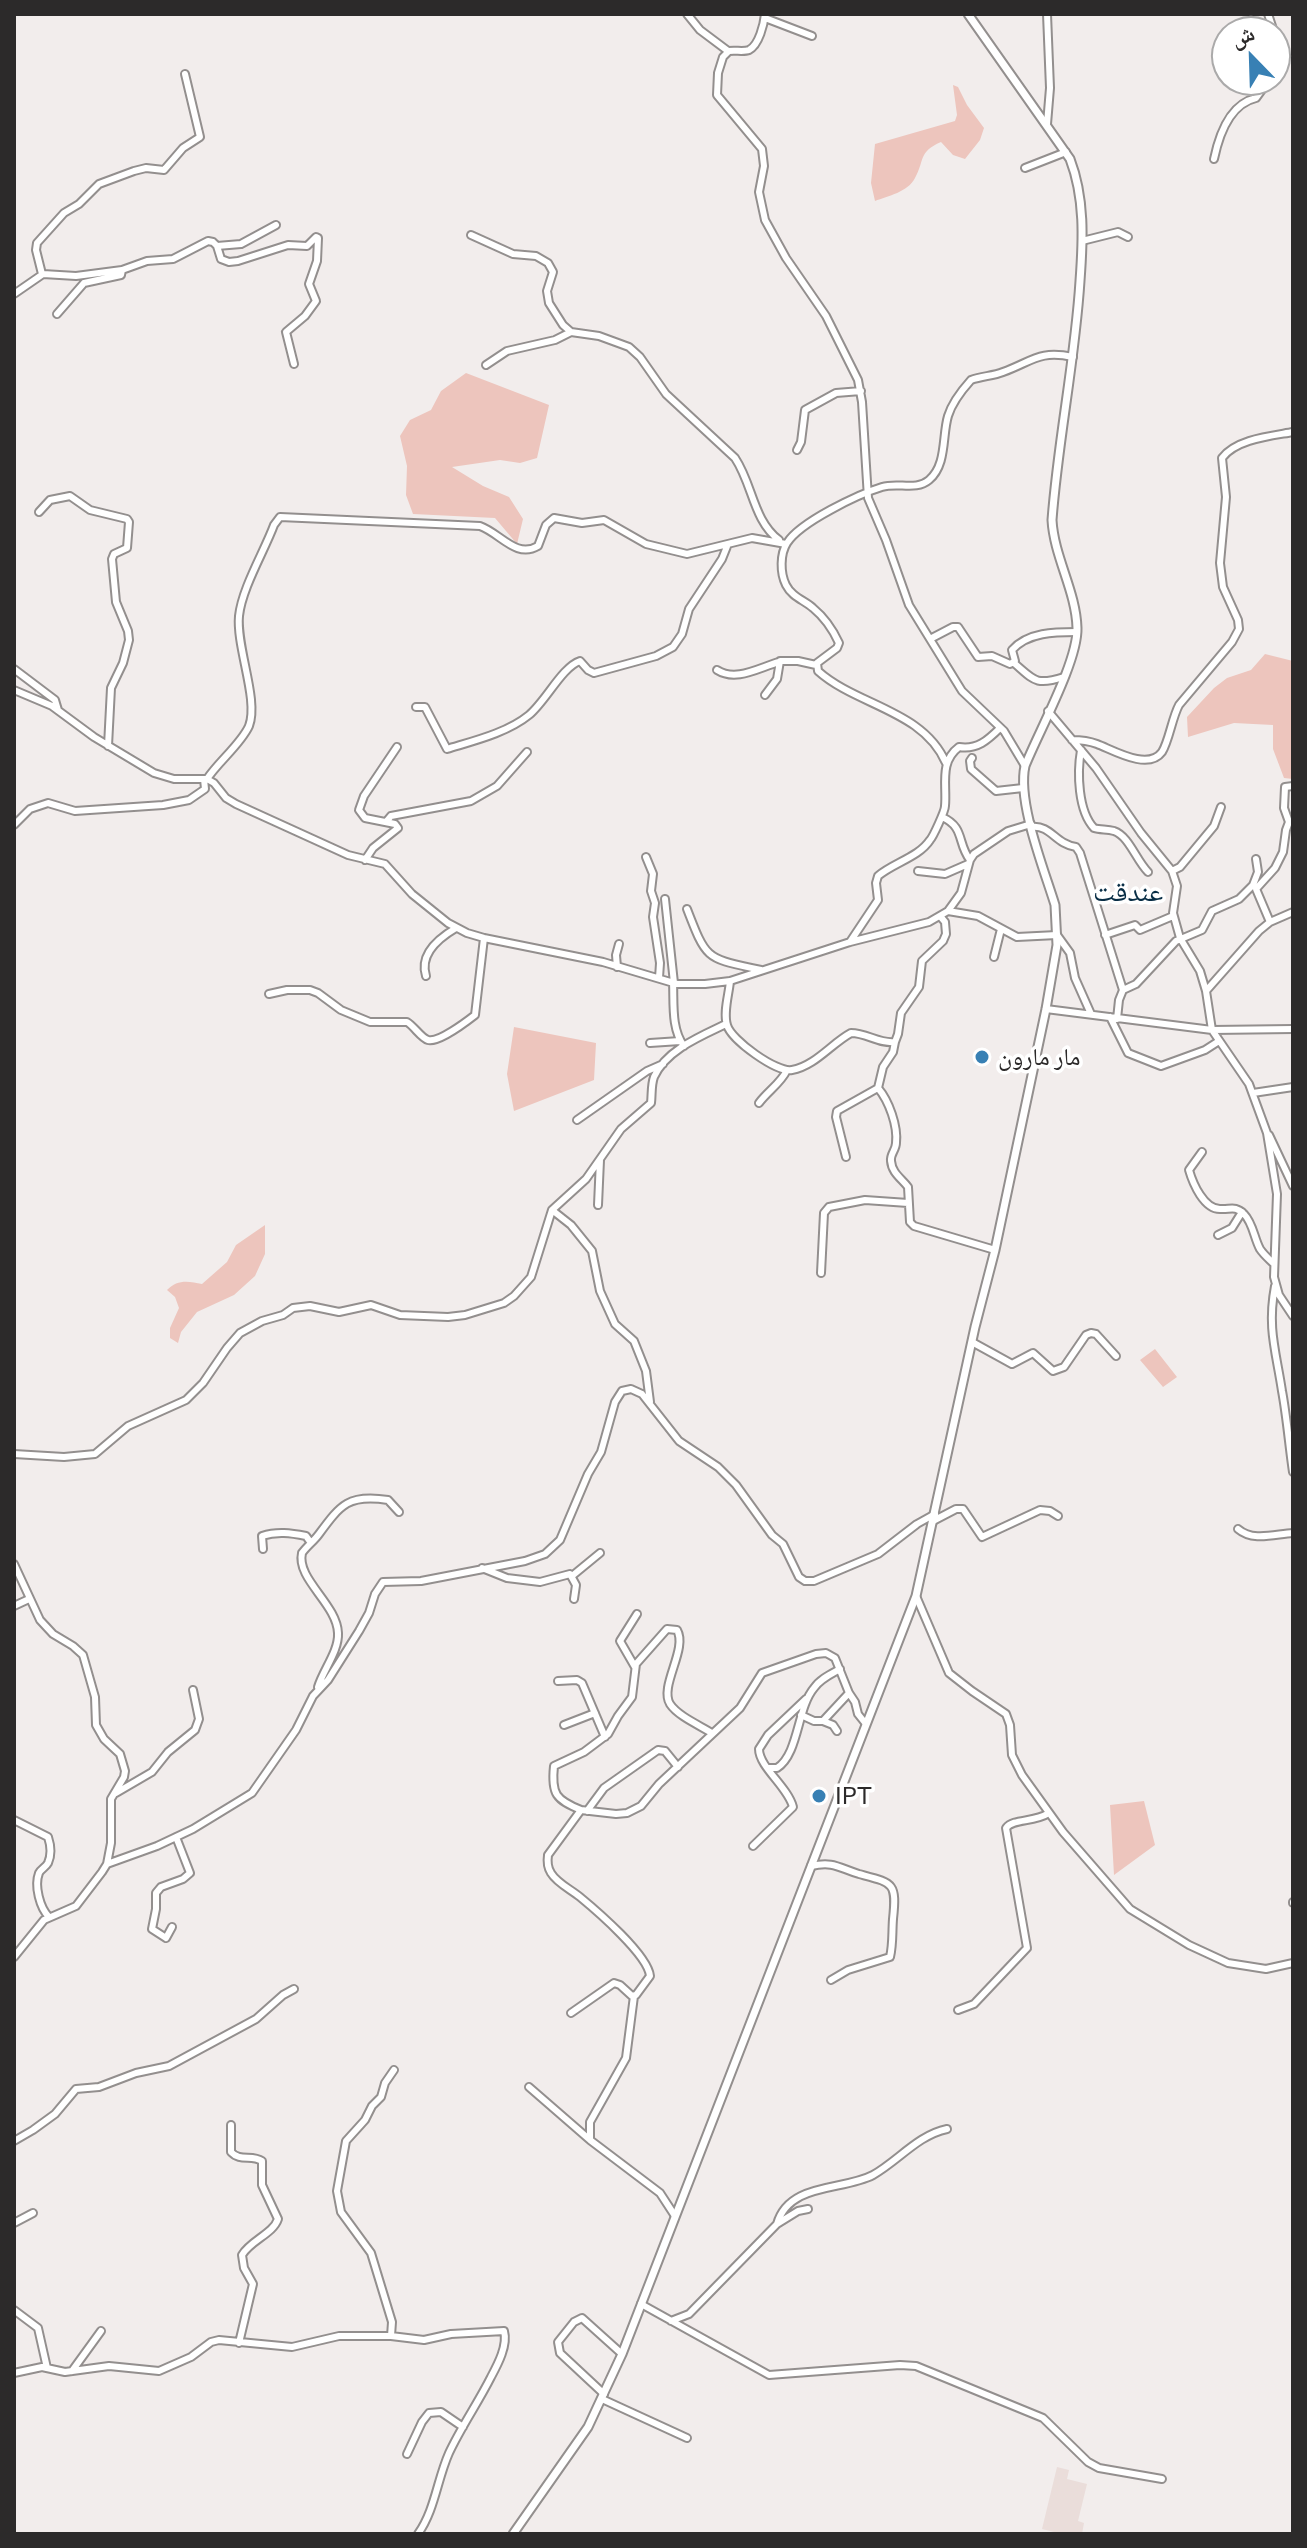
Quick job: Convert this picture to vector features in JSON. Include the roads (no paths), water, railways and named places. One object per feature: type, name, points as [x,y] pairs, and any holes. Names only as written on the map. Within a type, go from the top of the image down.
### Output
[{"type":"main road","points":[[513,2534],[574,2449],[603,2397],[622,2354],[916,1596],[1046,1009],[1057,935],[1055,905],[1023,788],[1025,766],[1064,677],[1077,632],[1075,612],[1052,520],[1073,357],[1082,241],[1079,189],[1066,152],[968,14]]},
{"type":"street","points":[[687,14],[700,30],[728,51],[753,47],[765,16],[812,36]]},
{"type":"street","points":[[1047,14],[1050,97],[1047,124]]},
{"type":"street","points":[[728,51],[721,61],[716,90],[720,100],[758,142],[764,153],[759,192],[765,220],[786,258],[826,316],[852,365],[861,391],[867,494],[909,605],[968,698],[1009,738],[1025,766]]},
{"type":"street","points":[[42,274],[37,243],[91,189],[134,171],[146,168],[164,170],[183,148],[200,137],[185,74]]},
{"type":"street","points":[[1214,159],[1218,140],[1228,121],[1245,100],[1257,96]]},
{"type":"street","points":[[1025,168],[1066,152]]},
{"type":"street","points":[[217,246],[241,244],[276,225]]},
{"type":"street","points":[[1082,241],[1118,232],[1128,237]]},
{"type":"street","points":[[471,235],[513,254],[536,256],[548,263],[553,272],[547,291],[549,303],[559,321],[571,332],[618,341],[634,351],[666,394],[735,458],[764,525],[785,544]]},
{"type":"street","points":[[14,294],[42,274],[76,276],[122,270],[147,261],[173,259],[208,241],[217,246],[221,259],[233,262],[288,245],[307,246],[318,237],[317,261],[309,284],[316,301],[305,316],[286,332],[294,364]]},
{"type":"street","points":[[57,314],[84,283],[121,275],[122,270]]},
{"type":"street","points":[[486,365],[507,351],[555,340],[571,332]]},
{"type":"street","points":[[717,670],[727,676],[736,676],[779,662],[816,665],[837,648],[839,643],[818,612],[788,589],[782,567],[785,544],[821,516],[867,494],[892,484],[918,485],[932,477],[940,464],[949,413],[971,380],[999,374],[1047,354],[1073,357]]},
{"type":"street","points":[[797,450],[805,410],[836,393],[861,391]]},
{"type":"street","points":[[1072,740],[1085,741],[1140,759],[1157,756],[1163,750],[1179,705],[1232,642],[1239,629],[1223,587],[1220,563],[1226,497],[1222,458],[1232,449],[1262,437],[1293,432]]},
{"type":"street","points":[[39,512],[50,500],[67,496],[90,510],[129,521],[127,548],[113,555],[112,559],[116,602],[129,640],[123,663],[111,688],[108,746]]},
{"type":"street","points":[[14,825],[30,809],[48,803],[84,811],[163,805],[189,800],[205,789],[206,779],[249,725],[250,696],[239,615],[247,588],[280,517],[480,526],[526,551],[538,546],[546,525],[554,518],[582,523],[608,521],[646,544],[679,553],[696,553],[752,538],[785,544]]},
{"type":"street","points":[[416,707],[425,707],[447,749],[516,724],[529,715],[575,661],[580,661],[594,673],[669,650],[679,640],[688,612],[728,544]]},
{"type":"street","points":[[930,639],[957,626],[978,657],[991,656],[1005,663],[1014,663],[1035,681],[1064,677]]},
{"type":"street","points":[[1014,663],[1012,650],[1024,641],[1050,632],[1077,632]]},
{"type":"street","points":[[765,695],[777,679],[779,662]]},
{"type":"street","points":[[816,665],[819,672],[839,687],[894,711],[935,743],[946,763],[945,809],[931,840],[878,876],[878,900],[850,942]]},
{"type":"street","points":[[14,669],[55,700],[58,710]]},
{"type":"street","points":[[14,690],[45,702],[137,765],[163,777],[206,779],[231,801],[348,855],[388,866],[408,890],[456,928],[484,938],[674,982],[705,984],[730,981],[850,942],[911,928],[940,916],[948,911],[961,893],[969,861],[957,827],[942,817]]},
{"type":"street","points":[[1048,711],[1172,871],[1177,886],[1173,916],[1180,938],[1200,971],[1212,1030],[1253,1093],[1267,1133],[1277,1194],[1273,1346],[1293,1472]]},
{"type":"street","points":[[946,763],[956,748],[980,745],[1000,728]]},
{"type":"street","points":[[365,860],[373,848],[398,829],[396,825],[365,818],[359,808],[376,776],[397,747]]},
{"type":"street","points":[[1081,750],[1079,771],[1084,816],[1094,828],[1115,831],[1125,838],[1138,862],[1148,872]]},
{"type":"street","points":[[386,822],[391,816],[471,801],[497,786],[527,752]]},
{"type":"street","points":[[972,758],[971,769],[996,791],[1023,788]]},
{"type":"street","points":[[1270,922],[1256,889],[1281,860],[1289,822],[1284,808],[1285,787],[1293,786]]},
{"type":"street","points":[[1172,871],[1180,867],[1214,826],[1221,807]]},
{"type":"street","points":[[918,871],[932,874],[956,871],[974,854],[1008,831],[1031,825],[1045,829],[1064,846],[1076,847],[1088,872],[1123,990],[1114,1018],[1128,1053],[1161,1066],[1205,1050],[1219,1041]]},
{"type":"street","points":[[646,857],[653,874],[651,891],[655,903],[653,917],[660,963],[659,978]]},
{"type":"street","points":[[1123,990],[1136,984],[1180,938],[1202,930],[1212,911],[1245,895],[1256,881],[1256,859]]},
{"type":"street","points":[[665,899],[674,982],[675,1027],[682,1043]]},
{"type":"street","points":[[687,909],[708,955],[765,971]]},
{"type":"street","points":[[948,911],[973,913],[1017,937],[1057,935],[1070,953],[1075,978],[1091,1014]]},
{"type":"street","points":[[1206,991],[1270,922],[1293,912]]},
{"type":"street","points":[[940,916],[945,922],[946,934],[943,941],[922,961],[919,987],[901,1013],[893,1052],[883,1067],[878,1088],[885,1099],[895,1131],[896,1145],[890,1156],[891,1163],[898,1178],[908,1187],[909,1218],[914,1226],[995,1250]]},
{"type":"street","points":[[1105,935],[1135,925],[1140,930],[1173,916]]},
{"type":"street","points":[[426,976],[425,960],[435,942],[456,928]]},
{"type":"street","points":[[994,957],[1001,929]]},
{"type":"street","points":[[269,994],[287,990],[313,991],[348,1013],[372,1022],[407,1022],[424,1038],[432,1040],[475,1015],[484,938]]},
{"type":"street","points":[[617,967],[619,944]]},
{"type":"street","points":[[730,981],[726,1024],[734,1036],[757,1055],[787,1070]]},
{"type":"street","points":[[1046,1009],[1212,1030],[1293,1029]]},
{"type":"street","points":[[650,1043],[682,1043],[726,1024]]},
{"type":"street","points":[[759,1103],[781,1081],[787,1070],[807,1063],[851,1033],[883,1042],[895,1042]]},
{"type":"street","points":[[14,1454],[86,1457],[95,1454],[122,1429],[186,1400],[203,1383],[240,1333],[293,1308],[310,1306],[339,1312],[375,1305],[400,1315],[448,1317],[497,1306],[514,1296],[531,1277],[552,1210],[580,1186],[621,1129],[651,1103],[653,1079],[682,1043]]},
{"type":"street","points":[[577,1120],[647,1071],[663,1064]]},
{"type":"street","points":[[1253,1093],[1293,1087]]},
{"type":"street","points":[[846,1157],[837,1111],[878,1088]]},
{"type":"street","points":[[1267,1133],[1277,1147],[1293,1186]]},
{"type":"street","points":[[1202,1152],[1189,1170],[1198,1191],[1209,1206],[1216,1209],[1235,1208],[1242,1212],[1250,1222],[1262,1252],[1274,1264]]},
{"type":"street","points":[[598,1205],[600,1156]]},
{"type":"street","points":[[821,1273],[824,1213],[829,1207],[865,1200],[908,1203]]},
{"type":"street","points":[[552,1210],[579,1233],[592,1251],[599,1288],[614,1322],[636,1344],[647,1376],[651,1403]]},
{"type":"street","points":[[1218,1235],[1232,1228],[1242,1212]]},
{"type":"street","points":[[1275,1286],[1293,1316]]},
{"type":"street","points":[[972,1342],[1012,1364],[1033,1353],[1053,1371],[1064,1367],[1086,1335],[1091,1333],[1096,1334],[1116,1356]]},
{"type":"street","points":[[318,1691],[359,1631],[383,1582],[421,1581],[532,1559],[545,1554],[556,1544],[601,1452],[619,1392],[631,1389],[651,1403],[679,1441],[718,1467],[736,1485],[772,1535],[783,1544],[803,1581],[814,1581],[869,1559],[890,1547],[917,1524],[961,1508],[982,1537],[1040,1510],[1058,1516]]},
{"type":"street","points":[[107,1864],[202,1825],[252,1793],[296,1730],[318,1691],[338,1633],[329,1609],[302,1565],[302,1553],[336,1510],[357,1500],[388,1500],[399,1512]]},
{"type":"street","points":[[1238,1529],[1255,1537],[1293,1533]]},
{"type":"street","points":[[263,1549],[262,1536],[270,1533],[306,1536],[311,1543]]},
{"type":"street","points":[[572,1576],[600,1553]]},
{"type":"street","points":[[14,1564],[34,1611],[47,1627],[77,1648],[86,1661],[95,1697],[94,1717],[98,1731],[117,1748],[124,1763],[124,1777],[110,1806],[111,1843],[107,1864],[76,1906],[49,1917],[14,1957]]},
{"type":"street","points":[[482,1568],[507,1578],[540,1582],[568,1574],[576,1585],[574,1599]]},
{"type":"street","points":[[916,1596],[949,1673],[1006,1714],[1014,1760],[1049,1813],[1130,1909],[1189,1945],[1228,1963],[1266,1969],[1293,1963]]},
{"type":"street","points":[[14,1606],[29,1599]]},
{"type":"street","points":[[637,1614],[620,1641],[635,1667],[635,1687],[630,1702],[605,1737],[584,1752],[554,1766],[555,1794],[565,1804],[616,1814],[636,1809],[744,1704],[761,1675],[767,1670],[820,1653],[833,1656],[858,1714],[866,1724]]},
{"type":"street","points":[[635,1667],[663,1632],[672,1628],[677,1630],[680,1638],[668,1691],[669,1702],[712,1733]]},
{"type":"street","points":[[753,1846],[793,1807],[790,1797],[759,1755],[759,1749],[816,1685],[840,1669]]},
{"type":"street","points":[[558,1681],[581,1682],[605,1737]]},
{"type":"street","points":[[113,1795],[152,1772],[168,1752],[195,1730],[199,1719],[193,1690]]},
{"type":"street","points":[[823,1721],[849,1693]]},
{"type":"street","points":[[768,1768],[779,1767],[785,1761],[806,1699]]},
{"type":"street","points":[[564,1725],[595,1713]]},
{"type":"street","points":[[801,1715],[833,1725],[837,1731]]},
{"type":"street","points":[[590,2140],[590,2122],[626,2058],[634,1996],[649,1978],[649,1967],[608,1923],[557,1880],[547,1865],[550,1851],[608,1784],[658,1750],[665,1751],[678,1767]]},
{"type":"street","points":[[958,2010],[974,2004],[1027,1948],[1006,1828],[1011,1823],[1036,1820],[1049,1813]]},
{"type":"street","points":[[14,1820],[48,1837],[52,1850],[48,1864],[39,1874],[38,1892],[42,1910],[49,1917]]},
{"type":"street","points":[[172,1927],[166,1938],[152,1929],[156,1893],[161,1887],[190,1873],[176,1837]]},
{"type":"street","points":[[811,1866],[834,1864],[875,1876],[890,1886],[896,1895],[890,1957],[848,1970],[831,1980]]},
{"type":"street","points":[[571,2013],[614,1983],[634,1996]]},
{"type":"street","points":[[14,2141],[55,2114],[76,2089],[99,2087],[127,2075],[169,2066],[256,2019],[294,1989]]},
{"type":"street","points":[[391,2336],[392,2322],[371,2253],[341,2212],[337,2191],[346,2141],[381,2097],[385,2083],[394,2070]]},
{"type":"street","points":[[529,2087],[590,2140],[660,2193],[675,2216]]},
{"type":"street","points":[[231,2125],[231,2152],[240,2158],[257,2157],[262,2161],[262,2185],[278,2219],[275,2227],[242,2255],[244,2268],[253,2284],[239,2343]]},
{"type":"street","points":[[777,2224],[781,2212],[793,2201],[823,2188],[866,2178],[932,2134],[947,2129]]},
{"type":"street","points":[[671,2321],[689,2314],[777,2224],[801,2209],[808,2209]]},
{"type":"street","points":[[14,2223],[33,2213]]},
{"type":"street","points":[[641,2304],[769,2375],[916,2366],[1043,2418],[1096,2466],[1162,2479]]},
{"type":"street","points":[[14,2310],[38,2328],[47,2368]]},
{"type":"street","points":[[622,2354],[582,2318],[574,2322],[558,2342],[560,2353],[603,2397],[687,2438]]},
{"type":"street","points":[[72,2371],[101,2331]]},
{"type":"street","points":[[14,2373],[47,2368],[72,2371],[109,2366],[159,2371],[191,2357],[215,2341],[299,2346],[339,2336],[391,2336],[419,2340],[451,2334],[505,2332],[498,2364],[463,2427],[439,2478],[429,2517],[418,2534]]},
{"type":"street","points":[[407,2454],[429,2413],[441,2412],[463,2427]]},
{"type":"place","name":"مار مارون","points":[[982,1057]]},
{"type":"place","name":"IPT","points":[[819,1796]]},
{"type":"district","name":"عندقت","points":[[1128,892]]}]
